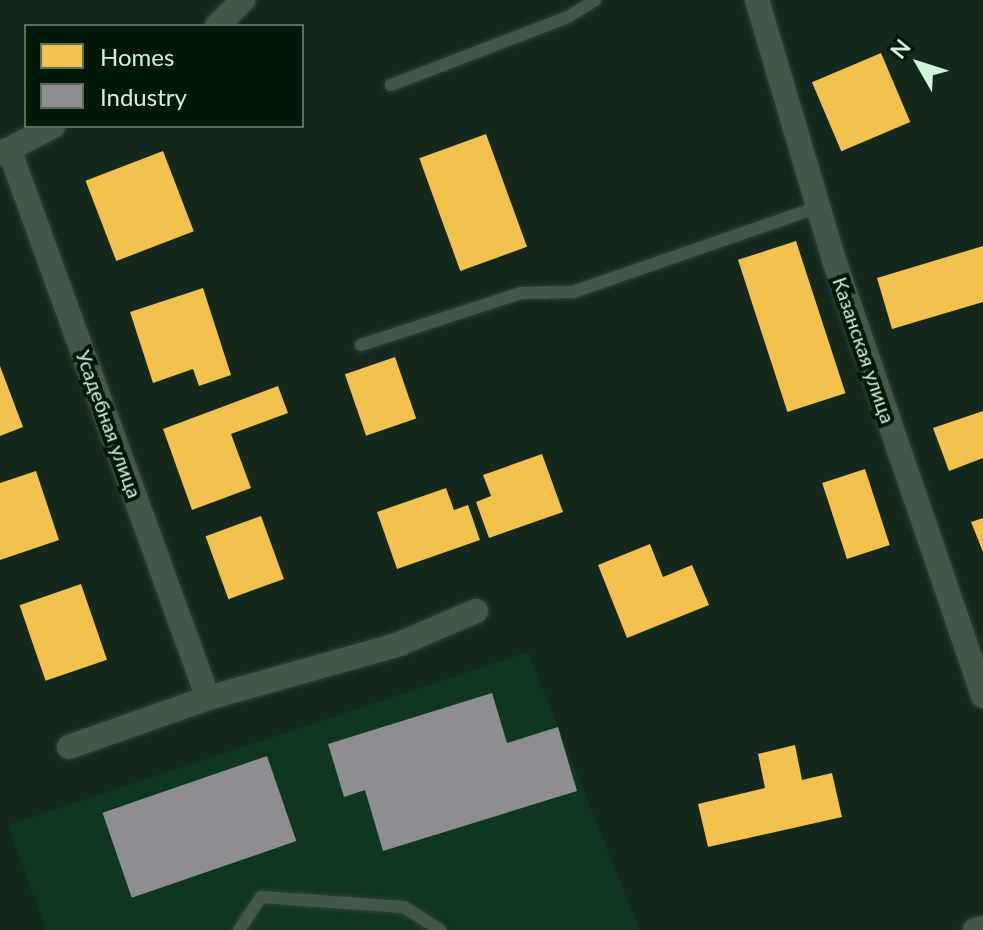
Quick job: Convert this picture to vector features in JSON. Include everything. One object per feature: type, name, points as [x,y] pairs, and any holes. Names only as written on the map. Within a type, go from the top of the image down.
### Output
[{"type":"street","points":[[219,24],[243,0]]},
{"type":"street","name":"Казанская улица","points":[[757,0],[818,207],[983,696]]},
{"type":"street","points":[[4,152],[49,128]]},
{"type":"street","name":"Усадебная улица","points":[[4,152],[208,698]]},
{"type":"street","points":[[69,747],[208,698],[397,645],[476,611]]},
{"type":"street","points":[[975,930],[983,928]]},
{"type":"lane","points":[[391,85],[568,17],[595,0]]},
{"type":"lane","points":[[361,345],[521,293],[573,292],[818,207]]},
{"type":"lane","points":[[239,930],[261,897],[404,907],[440,930]]},
{"type":"shaded area","points":[[528,652],[640,930],[46,930],[8,825]]},
{"type":"building: Homes","points":[[881,53],[910,122],[841,151],[812,82]]},
{"type":"building: Homes","points":[[486,134],[527,247],[460,271],[419,158]]},
{"type":"building: Homes","points":[[163,151],[194,231],[116,261],[86,181]]},
{"type":"building: Homes","points":[[796,241],[845,393],[787,412],[738,260]]},
{"type":"building: Homes","points":[[983,246],[983,302],[892,329],[877,278]]},
{"type":"building: Homes","points":[[203,288],[231,375],[199,386],[193,369],[153,383],[130,312]]},
{"type":"building: Homes","points":[[395,357],[416,418],[366,436],[345,374]]},
{"type":"building: Homes","points":[[0,366],[23,427],[0,436]]},
{"type":"building: Homes","points":[[278,386],[288,413],[231,434],[251,488],[192,510],[163,429]]},
{"type":"building: Homes","points":[[983,411],[983,458],[949,471],[933,428]]},
{"type":"building: Homes","points":[[542,454],[563,512],[489,538],[476,502],[491,496],[483,475]]},
{"type":"building: Homes","points":[[865,469],[890,545],[847,559],[822,483]]},
{"type":"building: Homes","points":[[36,471],[59,540],[0,560],[0,483]]},
{"type":"building: Homes","points":[[446,488],[454,510],[468,505],[480,540],[397,569],[377,512]]},
{"type":"building: Homes","points":[[261,516],[284,579],[228,599],[206,536]]},
{"type":"building: Homes","points":[[983,518],[983,552],[971,522]]},
{"type":"building: Homes","points":[[650,544],[663,577],[692,565],[709,605],[627,638],[598,565]]},
{"type":"building: Homes","points":[[81,584],[107,660],[46,681],[20,605]]},
{"type":"building: Homes","points":[[795,745],[802,780],[832,773],[842,817],[708,847],[698,804],[765,788],[758,754]]},
{"type":"building: Industry","points":[[492,693],[507,743],[558,727],[577,791],[383,851],[365,790],[344,797],[328,744]]},
{"type":"building: Industry","points":[[267,756],[296,841],[132,898],[102,813]]}]
